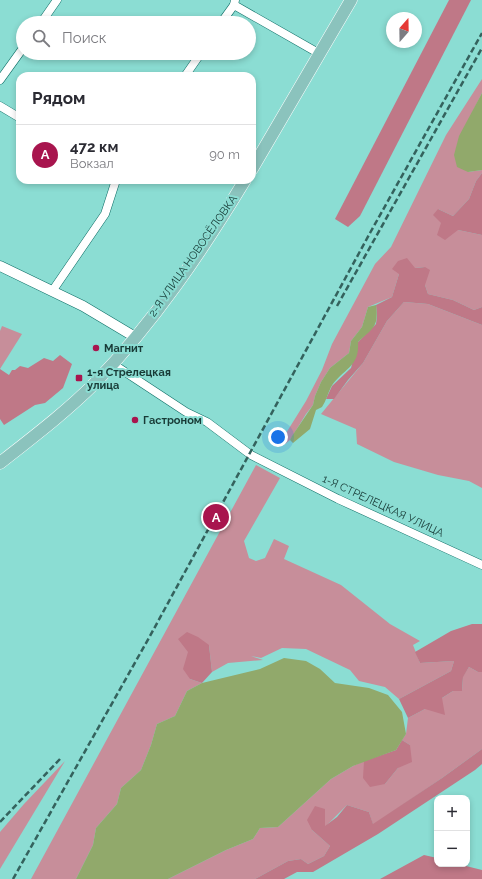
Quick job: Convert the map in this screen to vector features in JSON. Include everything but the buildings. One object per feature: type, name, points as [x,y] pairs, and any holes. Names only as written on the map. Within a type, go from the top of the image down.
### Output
[{"type":"main road","points":[[256,162],[351,0]]},
{"type":"main road","name":"2-Я УЛИЦА НОВОСЁЛОВКА","points":[[0,463],[56,418],[113,364],[178,283],[216,227],[243,184]]},
{"type":"street","points":[[46,16],[57,0]]},
{"type":"street","points":[[225,16],[234,2],[320,54]]},
{"type":"street","points":[[0,80],[16,58]]},
{"type":"street","points":[[188,72],[196,60]]},
{"type":"street","points":[[0,106],[16,116]]},
{"type":"street","points":[[53,290],[105,214],[115,184]]},
{"type":"street","points":[[0,266],[53,290],[107,319],[135,337]]},
{"type":"street","name":"1-Я СТРЕЛЕЦКАЯ УЛИЦА","points":[[113,364],[186,412],[207,422],[226,438],[251,455],[338,499],[482,565]]},
{"type":"shaded area","points":[[449,0],[471,0],[360,216],[348,227],[335,219]]},
{"type":"shaded area","points":[[482,79],[482,93],[472,113],[468,172],[482,170],[482,173],[476,181],[469,199],[453,216],[438,209],[458,230],[482,235],[482,307],[474,310],[453,300],[428,294],[425,285],[425,267],[415,268],[399,274],[392,297],[368,307],[362,327],[351,341],[349,353],[330,368],[321,382],[313,405],[290,440],[285,444],[283,438],[306,401],[322,370],[332,344],[375,264],[391,247],[446,135]]},
{"type":"shaded area","points":[[482,93],[482,170],[468,172],[457,167],[454,155],[459,136]]},
{"type":"shaded area","points":[[482,173],[482,235],[458,230],[445,240],[437,235],[441,223],[433,215],[438,209],[453,216],[469,199],[476,181]]},
{"type":"shaded area","points":[[407,258],[415,268],[425,267],[430,270],[425,285],[428,294],[453,300],[474,310],[482,307],[482,325],[428,304],[404,302],[387,321],[363,363],[334,399],[326,399],[332,386],[351,368],[358,342],[376,324],[376,305],[392,297],[399,274],[392,269],[398,261]]},
{"type":"shaded area","points":[[404,302],[428,304],[482,325],[482,488],[469,481],[438,475],[394,462],[357,444],[356,429],[321,414],[363,363],[387,321]]},
{"type":"shaded area","points":[[376,305],[376,323],[358,342],[358,351],[353,363],[335,381],[322,407],[316,410],[310,429],[293,443],[290,440],[313,405],[321,382],[330,368],[349,353],[351,341],[362,327],[368,307]]},
{"type":"shaded area","points":[[2,326],[22,334],[0,369],[0,331]]},
{"type":"shaded area","points":[[60,355],[72,364],[63,388],[45,403],[35,405],[4,425],[0,419],[0,369],[9,375],[12,370],[15,370],[20,366],[28,368],[44,358],[53,361]]},
{"type":"shaded area","points":[[256,465],[280,478],[244,541],[249,558],[256,561],[265,558],[274,539],[289,546],[284,559],[341,585],[390,624],[420,641],[413,645],[420,663],[454,661],[451,671],[399,699],[385,687],[359,681],[350,670],[306,649],[282,648],[261,658],[251,656],[263,660],[228,663],[212,672],[209,645],[188,652],[190,679],[202,683],[187,691],[175,716],[157,724],[151,745],[141,770],[121,788],[117,804],[96,828],[93,845],[76,879],[31,879]]},
{"type":"shaded area","points":[[472,624],[482,624],[482,672],[478,672],[469,667],[463,677],[462,691],[453,691],[442,698],[445,715],[425,709],[408,718],[399,699],[451,671],[454,661],[420,663],[415,652],[451,631]]},
{"type":"shaded area","points":[[187,632],[198,637],[209,645],[212,672],[202,683],[190,679],[183,669],[188,652],[178,639]]},
{"type":"shaded area","points":[[284,658],[306,661],[320,669],[335,683],[369,688],[388,695],[402,712],[406,734],[396,750],[353,766],[331,779],[278,827],[260,828],[253,839],[226,850],[168,879],[76,879],[93,845],[96,828],[117,804],[121,788],[141,770],[151,745],[157,724],[175,716],[187,691],[202,683],[260,669]]},
{"type":"shaded area","points":[[469,667],[478,672],[482,672],[482,749],[442,778],[373,825],[369,812],[347,805],[325,827],[312,830],[330,846],[324,856],[308,864],[301,859],[288,861],[255,879],[168,879],[226,850],[253,839],[260,828],[278,827],[331,779],[364,761],[364,778],[385,784],[398,768],[410,745],[402,740],[406,734],[408,718],[453,691],[462,691],[463,676]]},
{"type":"shaded area","points":[[402,740],[410,745],[412,762],[398,768],[385,784],[370,787],[363,778],[364,761],[396,750]]},
{"type":"shaded area","points":[[482,749],[482,764],[475,770],[437,795],[434,795],[434,797],[378,834],[313,872],[297,872],[284,879],[255,879],[288,861],[301,859],[308,864],[324,856],[330,846],[312,830],[307,820],[315,806],[325,809],[325,826],[337,817],[347,805],[369,812],[373,824],[442,778]]},
{"type":"shaded area","points":[[65,761],[0,869],[0,832],[24,804]]},
{"type":"shaded area","points":[[424,855],[434,857],[434,867],[470,867],[482,870],[482,879],[380,879]]},
{"type":"railway","points":[[13,879],[150,636],[370,233],[482,33]]},
{"type":"railway","points":[[337,306],[482,48]]},
{"type":"railway","points":[[0,822],[60,759]]},
{"type":"place","name":"Магнит","points":[[96,348]]},
{"type":"place","name":"1-я Стрелецкая улица","points":[[79,378]]},
{"type":"place","name":"Гастроном","points":[[135,420]]},
{"type":"place","name":"472 км","points":[[216,517]]}]
